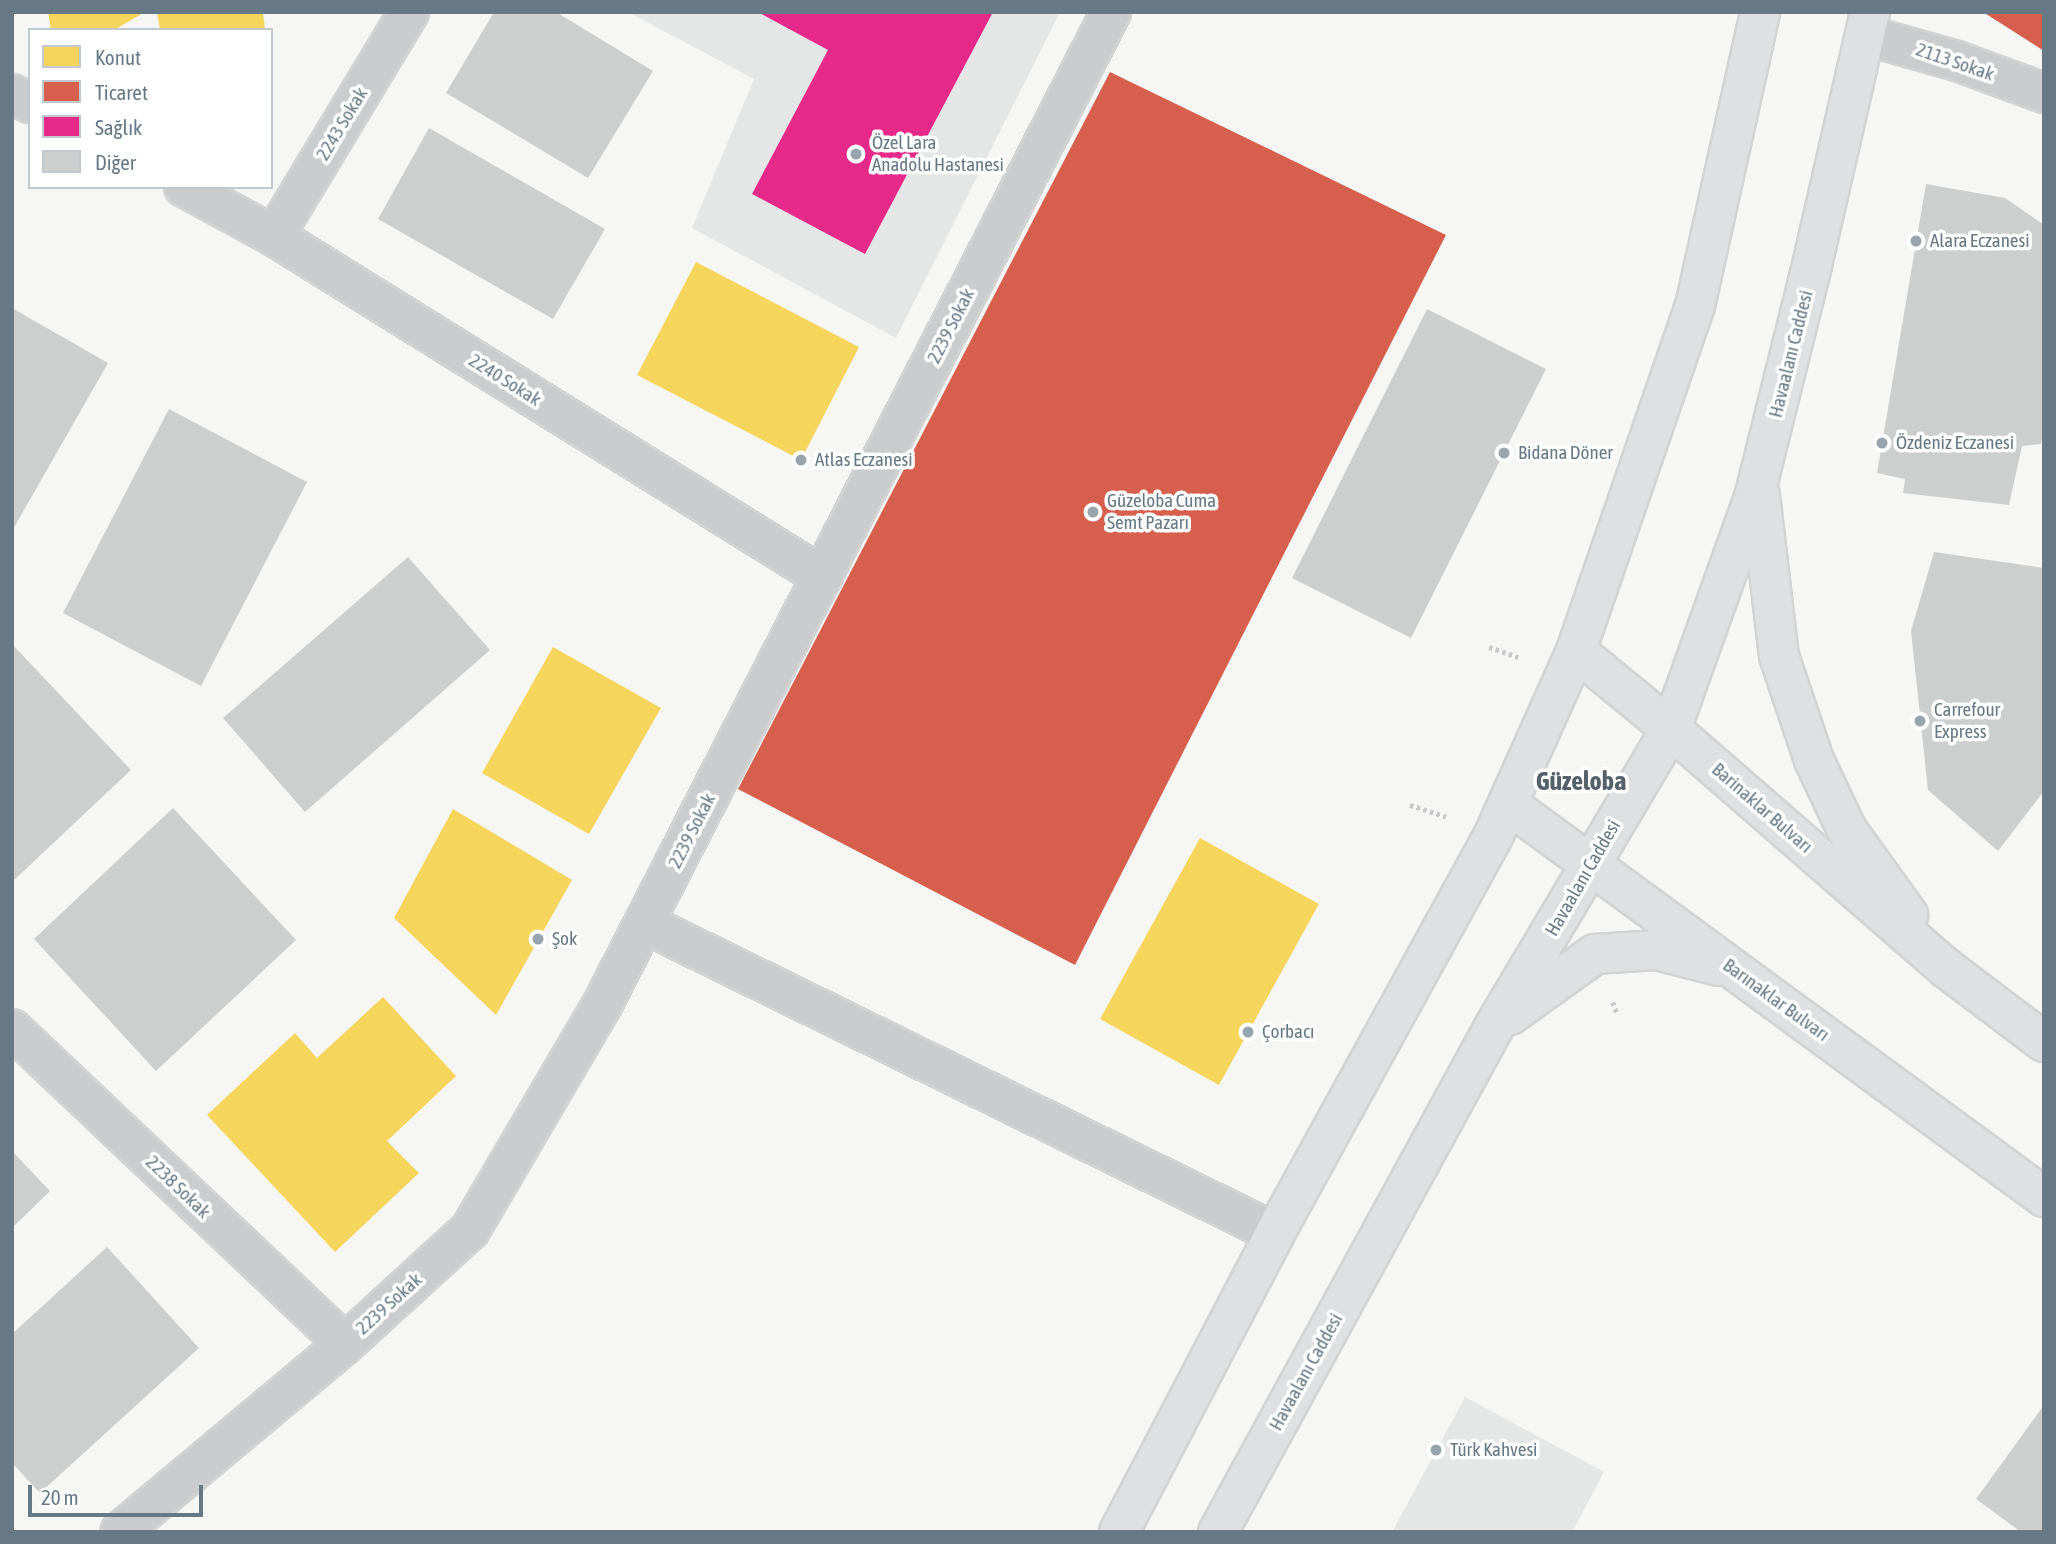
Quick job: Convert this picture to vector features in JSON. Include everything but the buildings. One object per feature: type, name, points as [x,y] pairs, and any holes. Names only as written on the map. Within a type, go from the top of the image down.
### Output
[{"type":"main road","points":[[1119,1532],[1275,1233],[1495,832],[1576,651],[1695,306],[1760,12]]},
{"type":"main road","name":"Havaalanı Caddesi","points":[[1218,1532],[1494,1027],[1671,729],[1758,483],[1867,24]]},
{"type":"main road","points":[[1758,483],[1779,656],[1814,760],[1847,830],[1946,968],[2044,1042]]},
{"type":"main road","name":"Barinaklar Bulvarı","points":[[1576,651],[1671,729],[1946,968]]},
{"type":"main road","name":"Barınaklar Bulvarı","points":[[1507,804],[2044,1197]]},
{"type":"main road","points":[[1494,1027],[1595,954],[1657,950],[1735,970]]},
{"type":"street","name":"2243 Sokak","points":[[274,236],[409,12]]},
{"type":"street","name":"2239 Sokak","points":[[120,1532],[345,1345],[470,1230],[601,1007],[1111,12]]},
{"type":"street","name":"2113 Sokak","points":[[1867,24],[2044,93]]},
{"type":"street","points":[[12,94],[28,102]]},
{"type":"street","name":"2240 Sokak","points":[[188,189],[274,236],[823,577]]},
{"type":"street","points":[[644,923],[1275,1233]]},
{"type":"street","name":"2238 Sokak","points":[[12,1028],[345,1345]]},
{"type":"shaded area","name":"Özel Lara Anadolu Hastanesi","points":[[628,12],[1060,12],[896,338],[692,228],[754,79]]},
{"type":"shaded area","points":[[1465,1397],[1604,1472],[1572,1532],[1392,1532]]},
{"type":"place","name":"Özel Lara Anadolu Hastanesi","points":[[856,154]]},
{"type":"place","name":"Alara Eczanesi","points":[[1916,241]]},
{"type":"place","name":"Özdeniz Eczanesi","points":[[1882,443]]},
{"type":"place","name":"Bidana Döner","points":[[1504,453]]},
{"type":"place","name":"Atlas Eczanesi","points":[[801,460]]},
{"type":"place","name":"Güzeloba Cuma Semt Pazarı","points":[[1093,512]]},
{"type":"place","name":"Carrefour Express","points":[[1920,721]]},
{"type":"place","name":"Şok","points":[[538,939]]},
{"type":"place","name":"Çorbacı","points":[[1248,1032]]},
{"type":"place","name":"Türk Kahvesi","points":[[1436,1450]]},
{"type":"district","name":"Güzeloba","points":[[1581,782]]}]
